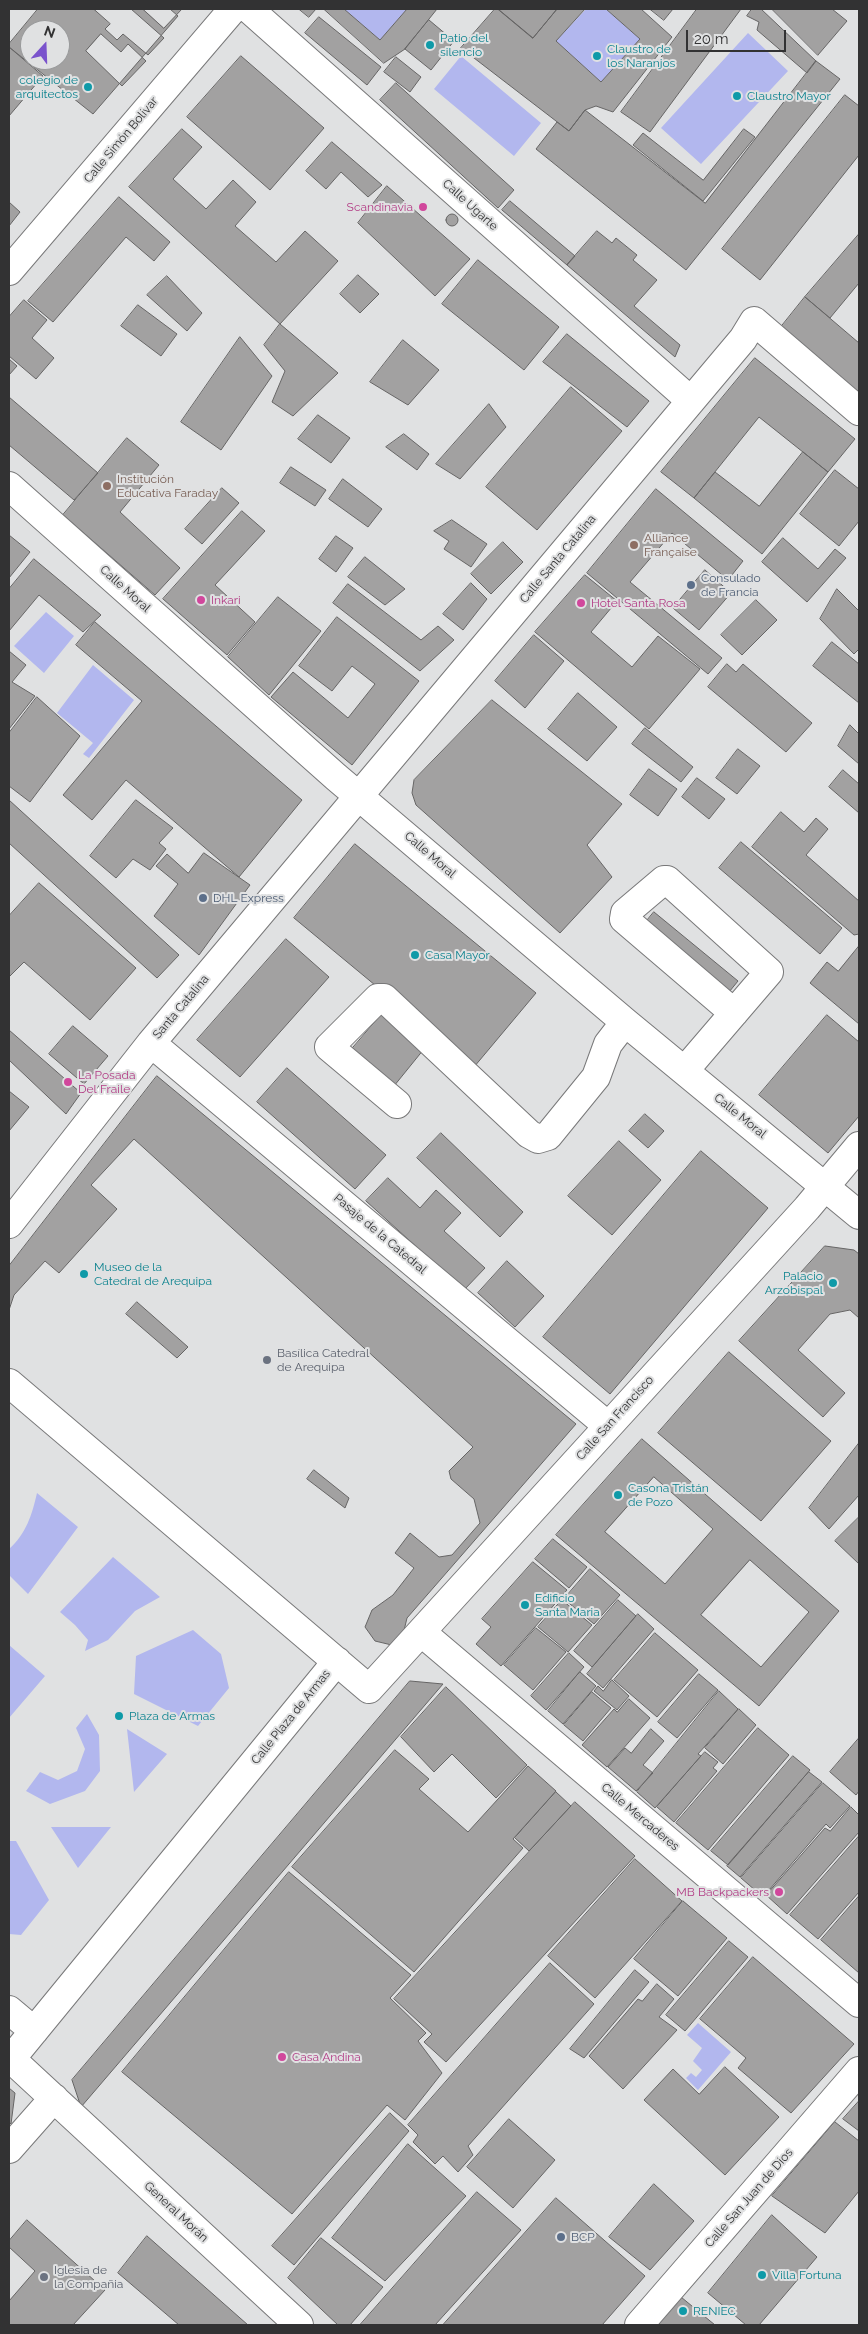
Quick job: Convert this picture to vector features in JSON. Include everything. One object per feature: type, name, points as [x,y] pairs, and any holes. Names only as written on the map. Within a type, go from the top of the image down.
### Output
[{"type":"street","name":"Calle Simón Bolívar","points":[[9,271],[233,9]]},
{"type":"street","name":"Calle Ugarte","points":[[249,9],[691,401]]},
{"type":"street","name":"Calle Santa Catalina","points":[[358,795],[743,339],[754,321],[859,411]]},
{"type":"street","name":"Calle Moral","points":[[9,486],[358,795],[625,1022],[859,1215]]},
{"type":"street","name":"Santa Catalina","points":[[9,1224],[152,1043],[358,795]]},
{"type":"street","points":[[685,1070],[769,974],[769,971],[667,880],[664,880],[625,913],[624,919],[734,1013]]},
{"type":"street","points":[[397,1104],[329,1047],[378,998],[384,998],[528,1134],[538,1138],[548,1136],[596,1077],[608,1044],[625,1022]]},
{"type":"street","name":"Pasaje de la Catedral","points":[[152,1043],[608,1426]]},
{"type":"street","name":"Calle San Francisco","points":[[337,1660],[369,1689],[825,1186],[859,1146]]},
{"type":"street","name":"Calle Plaza de Armas","points":[[9,1383],[337,1660],[10,2058]]},
{"type":"street","name":"Calle Mercaderes","points":[[421,1632],[859,2003]]},
{"type":"street","points":[[9,2010],[34,2031]]},
{"type":"street","name":"General Morán","points":[[10,2058],[299,2325]]},
{"type":"street","name":"Calle San Juan de Dios","points":[[639,2325],[859,2071]]},
{"type":"street","points":[[9,2149],[54,2098]]},
{"type":"shaded area","points":[[344,9],[407,9],[380,40]]},
{"type":"shaded area","points":[[586,9],[606,9],[640,39],[601,82],[556,41]]},
{"type":"shaded area","points":[[748,33],[788,71],[701,164],[661,128]]},
{"type":"shaded area","points":[[461,56],[541,123],[514,156],[434,89]]},
{"type":"shaded area","points":[[46,612],[74,636],[44,673],[14,646]]},
{"type":"shaded area","points":[[93,665],[134,700],[89,758],[83,754],[93,743],[57,713]]},
{"type":"shaded area","points":[[37,1493],[78,1527],[28,1594],[9,1575],[9,1549],[28,1524]]},
{"type":"shaded area","points":[[113,1557],[160,1597],[135,1611],[108,1640],[85,1651],[88,1640],[60,1612]]},
{"type":"shaded area","points":[[193,1630],[221,1654],[229,1688],[198,1726],[134,1694],[136,1656]]},
{"type":"shaded area","points":[[9,1645],[45,1676],[9,1718]]},
{"type":"shaded area","points":[[87,1714],[99,1735],[100,1771],[85,1791],[50,1804],[26,1791],[40,1772],[58,1780],[77,1771],[85,1749],[76,1728]]},
{"type":"shaded area","points":[[127,1729],[167,1754],[134,1792]]},
{"type":"shaded area","points":[[51,1827],[111,1827],[78,1868]]},
{"type":"shaded area","points":[[9,1841],[16,1841],[49,1900],[21,1935],[9,1934]]},
{"type":"shaded area","points":[[698,2023],[731,2052],[698,2090],[686,2078],[691,2073],[696,2077],[702,2070],[693,2061],[702,2048],[687,2035]]},
{"type":"building","name":"colegio de arquitectos","points":[[38,9],[170,9],[178,16],[93,114],[38,70],[70,70],[70,20],[29,20]]},
{"type":"building","points":[[94,9],[131,9],[164,38],[148,55],[123,34],[117,40],[105,29],[110,24]]},
{"type":"building","points":[[143,9],[182,9],[164,28]]},
{"type":"building","points":[[299,9],[316,9],[309,17]]},
{"type":"building","points":[[324,9],[344,9],[380,40],[407,9],[437,9],[405,49],[384,63]]},
{"type":"building","points":[[495,9],[498,9],[533,38],[557,9],[585,9],[556,41],[601,82],[640,39],[606,9],[641,9],[672,37],[613,112],[596,106],[585,110],[569,131],[461,48]]},
{"type":"building","points":[[498,9],[557,9],[533,38]]},
{"type":"building","points":[[650,9],[673,9],[664,20]]},
{"type":"building","points":[[697,9],[741,9],[650,132],[621,112]]},
{"type":"building","points":[[752,9],[761,9],[816,61],[807,73],[757,30],[759,22],[747,16]]},
{"type":"building","points":[[772,9],[832,9],[847,21],[818,55]]},
{"type":"building","points":[[319,17],[381,67],[367,85],[305,33]]},
{"type":"building","name":"Patio del silencio","points":[[429,20],[454,41],[431,70],[405,49]]},
{"type":"building","name":"colegio de arquitectos","points":[[20,31],[20,56],[9,47],[9,44]]},
{"type":"building","points":[[101,34],[121,52],[128,44],[146,61],[122,86],[86,51]]},
{"type":"building","points":[[9,47],[20,56],[20,70],[36,70],[43,76],[9,116]]},
{"type":"building","points":[[241,56],[324,128],[270,190],[187,117]]},
{"type":"building","points":[[396,57],[421,77],[410,92],[384,72]]},
{"type":"building","points":[[816,61],[840,79],[686,270],[536,149],[557,122],[569,131],[585,110],[705,203]]},
{"type":"building","points":[[396,83],[514,190],[498,208],[380,100]]},
{"type":"building","points":[[845,95],[859,106],[859,155],[760,280],[722,249]]},
{"type":"building","points":[[182,129],[202,147],[173,179],[206,209],[233,180],[256,202],[235,226],[276,262],[305,231],[338,261],[280,324],[129,187]]},
{"type":"building","points":[[744,129],[755,137],[703,201],[633,145],[643,133],[703,180]]},
{"type":"building","points":[[332,142],[382,185],[368,197],[341,172],[326,189],[306,171]]},
{"type":"building","points":[[387,186],[470,259],[435,296],[358,223]]},
{"type":"building","points":[[119,197],[170,242],[154,261],[126,237],[53,322],[28,301]]},
{"type":"building","points":[[510,201],[575,256],[567,265],[502,210]]},
{"type":"building","points":[[9,202],[20,212],[9,226]]},
{"type":"building","points":[[454,214],[457,215],[457,225],[450,226],[447,225],[446,218],[447,215]]},
{"type":"building","points":[[597,231],[612,243],[616,238],[637,255],[633,260],[657,280],[634,306],[680,345],[675,357],[567,265]]},
{"type":"building","points":[[859,234],[859,283],[830,318],[805,297]]},
{"type":"building","points":[[478,260],[559,327],[524,370],[442,304]]},
{"type":"building","points":[[358,275],[379,294],[360,313],[340,294]]},
{"type":"building","points":[[167,276],[202,313],[187,331],[147,295]]},
{"type":"building","points":[[805,297],[859,343],[859,393],[781,327]]},
{"type":"building","points":[[24,300],[47,320],[32,338],[54,358],[36,379],[9,356],[9,317]]},
{"type":"building","points":[[138,305],[177,334],[161,356],[121,326]]},
{"type":"building","points":[[280,324],[338,373],[293,416],[272,402],[285,371],[264,345]]},
{"type":"building","points":[[567,334],[649,401],[627,427],[543,362]]},
{"type":"building","points":[[240,337],[272,376],[221,450],[181,422]]},
{"type":"building","points":[[403,340],[439,370],[408,405],[370,382]]},
{"type":"building","points":[[755,358],[855,439],[828,472],[759,417],[694,498],[661,472]]},
{"type":"building","points":[[9,359],[17,366],[9,375]]},
{"type":"building","points":[[571,387],[622,431],[537,530],[486,487]]},
{"type":"building","points":[[9,397],[98,473],[74,500],[9,445]]},
{"type":"building","points":[[489,404],[506,427],[460,479],[436,464]]},
{"type":"building","points":[[318,415],[350,438],[331,463],[298,439]]},
{"type":"building","points":[[404,434],[429,454],[417,470],[386,447]]},
{"type":"building","points":[[127,438],[159,465],[120,512],[180,568],[155,595],[63,515]]},
{"type":"building","points":[[803,452],[828,472],[762,554],[694,498],[715,472],[759,506]]},
{"type":"building","points":[[291,467],[326,490],[315,506],[280,483]]},
{"type":"building","points":[[835,470],[859,489],[859,521],[839,546],[800,514]]},
{"type":"building","points":[[343,479],[382,509],[368,527],[329,499]]},
{"type":"building","points":[[222,488],[239,503],[202,544],[185,529]]},
{"type":"building","points":[[656,489],[743,561],[728,580],[672,533],[630,582],[722,658],[708,674],[587,573]]},
{"type":"building","points":[[242,511],[265,531],[215,585],[255,622],[227,655],[163,599]]},
{"type":"building","points":[[452,520],[487,544],[471,567],[444,549],[449,541],[434,531]]},
{"type":"building","points":[[9,535],[30,552],[9,578]]},
{"type":"building","points":[[336,536],[353,548],[336,572],[319,559]]},
{"type":"building","points":[[783,538],[818,569],[835,549],[846,558],[807,602],[762,562]]},
{"type":"building","points":[[503,542],[523,562],[491,594],[471,574]]},
{"type":"building","points":[[365,557],[405,589],[385,605],[348,577]]},
{"type":"building","points":[[34,559],[101,615],[83,632],[39,595],[9,631],[9,589]]},
{"type":"building","points":[[705,570],[731,593],[699,630],[673,608]]},
{"type":"building","points":[[585,575],[617,601],[591,632],[632,667],[658,636],[700,669],[649,729],[535,632]]},
{"type":"building","points":[[471,583],[487,599],[463,630],[443,614]]},
{"type":"building","points":[[348,584],[421,640],[438,626],[454,640],[420,671],[333,603]]},
{"type":"building","points":[[837,589],[859,611],[859,649],[854,654],[820,619]]},
{"type":"building","points":[[278,597],[321,631],[269,695],[228,657]]},
{"type":"building","points":[[756,600],[777,620],[742,655],[721,635]]},
{"type":"building","points":[[337,617],[419,681],[352,765],[271,697],[293,672],[348,718],[375,684],[352,666],[332,691],[299,666]]},
{"type":"building","points":[[95,622],[302,800],[239,877],[126,780],[92,820],[63,795],[142,701],[76,645]]},
{"type":"building","points":[[534,635],[564,661],[525,708],[495,681]]},
{"type":"building","points":[[832,642],[859,664],[859,703],[813,666]]},
{"type":"building","points":[[9,651],[26,665],[12,682],[35,696],[9,729]]},
{"type":"building","points":[[727,664],[736,672],[743,664],[812,723],[786,752],[708,687]]},
{"type":"building","points":[[578,693],[617,727],[587,761],[548,729]]},
{"type":"building","points":[[37,697],[80,736],[30,802],[9,786],[9,733]]},
{"type":"building","points":[[492,700],[622,804],[587,845],[612,877],[560,933],[416,805],[412,793],[414,780]]},
{"type":"building","points":[[850,725],[859,734],[859,764],[838,746]]},
{"type":"building","points":[[645,728],[693,767],[681,782],[632,744]]},
{"type":"building","points":[[738,749],[760,766],[737,794],[716,778]]},
{"type":"building","points":[[649,769],[677,789],[658,816],[630,795]]},
{"type":"building","points":[[843,770],[859,784],[859,813],[829,787]]},
{"type":"building","points":[[697,778],[725,799],[709,819],[682,797]]},
{"type":"building","points":[[9,800],[179,955],[157,978],[9,843]]},
{"type":"building","points":[[136,800],[173,828],[159,843],[166,849],[150,870],[133,859],[116,878],[90,856]]},
{"type":"building","points":[[781,812],[804,832],[816,818],[828,829],[806,855],[859,901],[859,934],[854,935],[752,847]]},
{"type":"building","points":[[741,842],[842,928],[820,954],[719,868]]},
{"type":"building","name":"Casa Mayor","points":[[355,844],[536,993],[474,1067],[294,918]]},
{"type":"building","points":[[204,853],[250,885],[199,955],[154,916],[178,884],[156,866],[167,854],[188,873]]},
{"type":"building","points":[[39,883],[136,968],[90,1020],[24,962],[9,977],[9,916]]},
{"type":"building","points":[[654,912],[738,981],[725,997],[641,928]]},
{"type":"building","points":[[286,939],[329,977],[240,1077],[197,1040]]},
{"type":"building","points":[[859,946],[859,1024],[810,983],[827,962],[838,971]]},
{"type":"building","points":[[382,1014],[424,1049],[394,1086],[351,1050]]},
{"type":"building","points":[[827,1015],[859,1042],[859,1116],[828,1153],[759,1095]]},
{"type":"building","points":[[73,1026],[108,1056],[84,1084],[49,1054]]},
{"type":"building","points":[[9,1030],[81,1093],[66,1114],[9,1060]]},
{"type":"building","points":[[287,1068],[386,1155],[355,1189],[257,1102]]},
{"type":"building","points":[[157,1076],[576,1424],[407,1618],[400,1647],[375,1641],[365,1627],[372,1610],[393,1595],[414,1568],[395,1553],[410,1533],[439,1557],[452,1555],[480,1523],[474,1499],[451,1479],[449,1471],[473,1447],[134,1139],[91,1185],[117,1209],[59,1273],[45,1261],[14,1295],[9,1310],[9,1266]]},
{"type":"building","points":[[9,1091],[29,1107],[9,1131]]},
{"type":"building","points":[[645,1114],[664,1131],[648,1148],[629,1131]]},
{"type":"building","points":[[441,1133],[523,1212],[500,1237],[417,1158]]},
{"type":"building","points":[[619,1141],[661,1180],[612,1235],[568,1196]]},
{"type":"building","points":[[701,1151],[768,1208],[610,1394],[543,1337]]},
{"type":"building","points":[[388,1178],[420,1208],[436,1190],[461,1213],[444,1231],[485,1268],[464,1290],[366,1201]]},
{"type":"building","points":[[825,1246],[854,1250],[859,1254],[859,1318],[850,1310],[830,1314],[798,1350],[845,1393],[823,1417],[739,1341]]},
{"type":"building","points":[[507,1261],[544,1296],[515,1327],[478,1293]]},
{"type":"building","points":[[137,1302],[188,1347],[177,1358],[126,1314]]},
{"type":"building","points":[[729,1352],[831,1441],[761,1521],[658,1433]]},
{"type":"building","points":[[642,1439],[839,1611],[759,1706],[556,1535]],"holes":[[[654,1477],[713,1529],[665,1584],[605,1532]],[[750,1560],[809,1612],[761,1667],[701,1615]]]},
{"type":"building","points":[[859,1443],[859,1495],[829,1529],[809,1508]]},
{"type":"building","points":[[314,1470],[349,1498],[345,1508],[307,1479]]},
{"type":"building","points":[[859,1517],[859,1564],[835,1541]]},
{"type":"building","points":[[553,1539],[587,1567],[569,1588],[535,1559]]},
{"type":"building","name":"Edificio Santa Maria","points":[[533,1562],[567,1590],[501,1666],[476,1644],[491,1627],[482,1619]]},
{"type":"building","points":[[590,1569],[620,1595],[594,1624],[564,1599]]},
{"type":"building","points":[[562,1600],[592,1625],[568,1652],[538,1627]]},
{"type":"building","points":[[618,1600],[636,1616],[592,1667],[574,1651]]},
{"type":"building","points":[[638,1614],[654,1629],[603,1688],[587,1674]]},
{"type":"building","points":[[536,1628],[566,1652],[533,1690],[504,1665]]},
{"type":"building","points":[[655,1633],[698,1670],[657,1717],[614,1680]]},
{"type":"building","points":[[569,1653],[584,1667],[546,1710],[531,1696]]},
{"type":"building","points":[[580,1672],[596,1686],[563,1724],[548,1711]]},
{"type":"building","points":[[699,1674],[718,1690],[677,1738],[658,1722]]},
{"type":"building","points":[[612,1680],[629,1696],[617,1710],[594,1691],[598,1686],[603,1691]]},
{"type":"building","points":[[410,1681],[443,1684],[81,2107],[72,2080]]},
{"type":"building","points":[[446,1687],[527,1765],[496,1798],[452,1754],[434,1772],[401,1737]]},
{"type":"building","points":[[719,1691],[738,1709],[698,1754],[701,1756],[655,1808],[637,1792]]},
{"type":"building","points":[[592,1692],[611,1708],[583,1741],[564,1725]]},
{"type":"building","points":[[629,1699],[650,1718],[607,1767],[582,1745],[614,1709],[617,1712]]},
{"type":"building","points":[[739,1709],[756,1725],[723,1764],[705,1748]]},
{"type":"building","points":[[758,1728],[789,1755],[708,1850],[676,1823]]},
{"type":"building","points":[[651,1729],[664,1741],[643,1765],[653,1773],[636,1791],[608,1767],[625,1748],[631,1753]]},
{"type":"building","points":[[859,1738],[859,1791],[856,1795],[830,1772]]},
{"type":"building","points":[[395,1750],[429,1779],[419,1789],[468,1832],[528,1766],[556,1791],[513,1839],[523,1848],[414,1972],[292,1867]]},
{"type":"building","points":[[705,1752],[718,1762],[713,1768],[717,1771],[674,1822],[657,1807]]},
{"type":"building","points":[[793,1756],[810,1770],[728,1865],[711,1851]]},
{"type":"building","points":[[809,1772],[822,1782],[740,1877],[727,1866]]},
{"type":"building","points":[[823,1783],[850,1806],[830,1828],[826,1824],[763,1897],[741,1878]]},
{"type":"building","points":[[556,1792],[571,1806],[529,1851],[515,1838]]},
{"type":"building","points":[[575,1802],[635,1856],[446,2062],[424,2042],[432,2034],[394,1999]]},
{"type":"building","points":[[851,1807],[859,1815],[859,1832],[787,1914],[766,1895],[825,1828],[830,1831]]},
{"type":"building","points":[[859,1836],[859,1892],[818,1939],[790,1915]]},
{"type":"building","points":[[635,1859],[682,1901],[595,1998],[548,1956]]},
{"type":"building","name":"Casa Andina","points":[[289,1872],[411,1975],[390,1998],[426,2033],[418,2041],[442,2073],[405,2120],[387,2105],[292,2214],[122,2072]]},
{"type":"building","points":[[859,1896],[859,1973],[821,1940]]},
{"type":"building","points":[[683,1901],[727,1938],[678,1996],[634,1959]]},
{"type":"building","points":[[729,1941],[748,1957],[685,2031],[666,2015]]},
{"type":"building","points":[[753,1957],[854,2044],[791,2113],[738,2068],[746,2058],[700,2019]]},
{"type":"building","points":[[550,1963],[594,2004],[468,2146],[473,2155],[458,2172],[443,2156],[435,2164],[413,2142],[418,2135],[408,2125]]},
{"type":"building","points":[[635,1970],[649,1982],[584,2058],[570,2049]]},
{"type":"building","points":[[657,1984],[674,1999],[659,2017],[677,2030],[623,2089],[589,2056],[638,1999],[642,2001]]},
{"type":"building","points":[[725,2067],[779,2117],[725,2175],[644,2100],[673,2069],[699,2094]]},
{"type":"building","points":[[9,2088],[15,2093],[11,2124],[9,2122]]},
{"type":"building","points":[[859,2101],[859,2131],[843,2119]]},
{"type":"building","points":[[390,2113],[409,2131],[294,2265],[272,2246]]},
{"type":"building","points":[[509,2119],[555,2160],[513,2208],[467,2167]]},
{"type":"building","points":[[835,2122],[859,2141],[859,2191],[825,2233],[772,2196]]},
{"type":"building","points":[[408,2144],[466,2196],[385,2281],[332,2238]]},
{"type":"building","points":[[654,2184],[694,2221],[650,2270],[609,2237]]},
{"type":"building","points":[[477,2192],[521,2230],[435,2325],[360,2325]]},
{"type":"building","name":"BCP","points":[[556,2198],[645,2276],[602,2325],[443,2325]]},
{"type":"building","name":"Villa Fortuna","points":[[772,2215],[817,2257],[759,2325],[746,2325],[708,2293]]},
{"type":"building","points":[[27,2220],[105,2290],[73,2325],[9,2325],[9,2301],[35,2271],[9,2247],[9,2241]]},
{"type":"building","points":[[147,2236],[248,2325],[179,2325],[118,2273]]},
{"type":"building","points":[[321,2238],[383,2287],[350,2325],[338,2325],[288,2278]]},
{"type":"building","name":"RENIEC","points":[[681,2297],[715,2325],[656,2325]]},
{"type":"place","name":"Patio del silencio","points":[[430,45]]},
{"type":"place","name":"Claustro de los Naranjos","points":[[597,56]]},
{"type":"place","name":"colegio de arquitectos","points":[[88,87]]},
{"type":"place","name":"Claustro Mayor","points":[[737,96]]},
{"type":"place","name":"Scandinavia","points":[[423,207]]},
{"type":"place","name":"Institución Educativa Faraday","points":[[107,486]]},
{"type":"place","name":"Alliance Française","points":[[634,545]]},
{"type":"place","name":"Consulado de Francia","points":[[691,585]]},
{"type":"place","name":"Inkari","points":[[201,600]]},
{"type":"place","name":"Hotel Santa Rosa","points":[[581,603]]},
{"type":"place","name":"DHL Express","points":[[203,898]]},
{"type":"place","name":"Casa Mayor","points":[[415,955]]},
{"type":"place","name":"La Posada Del Fraile","points":[[68,1082]]},
{"type":"place","name":"Museo de la Catedral de Arequipa","points":[[84,1274]]},
{"type":"place","name":"Palacio Arzobispal","points":[[833,1283]]},
{"type":"place","name":"Basílica Catedral de Arequipa","points":[[267,1360]]},
{"type":"place","name":"Casona Tristán de Pozo","points":[[618,1495]]},
{"type":"place","name":"Edificio Santa Maria","points":[[525,1605]]},
{"type":"place","name":"Plaza de Armas","points":[[119,1716]]},
{"type":"place","name":"MB Backpackers","points":[[779,1892]]},
{"type":"place","name":"Casa Andina","points":[[282,2057]]},
{"type":"place","name":"BCP","points":[[561,2237]]},
{"type":"place","name":"Villa Fortuna","points":[[762,2275]]},
{"type":"place","name":"Iglesia de la Compañia","points":[[44,2277]]},
{"type":"place","name":"RENIEC","points":[[683,2311]]}]
